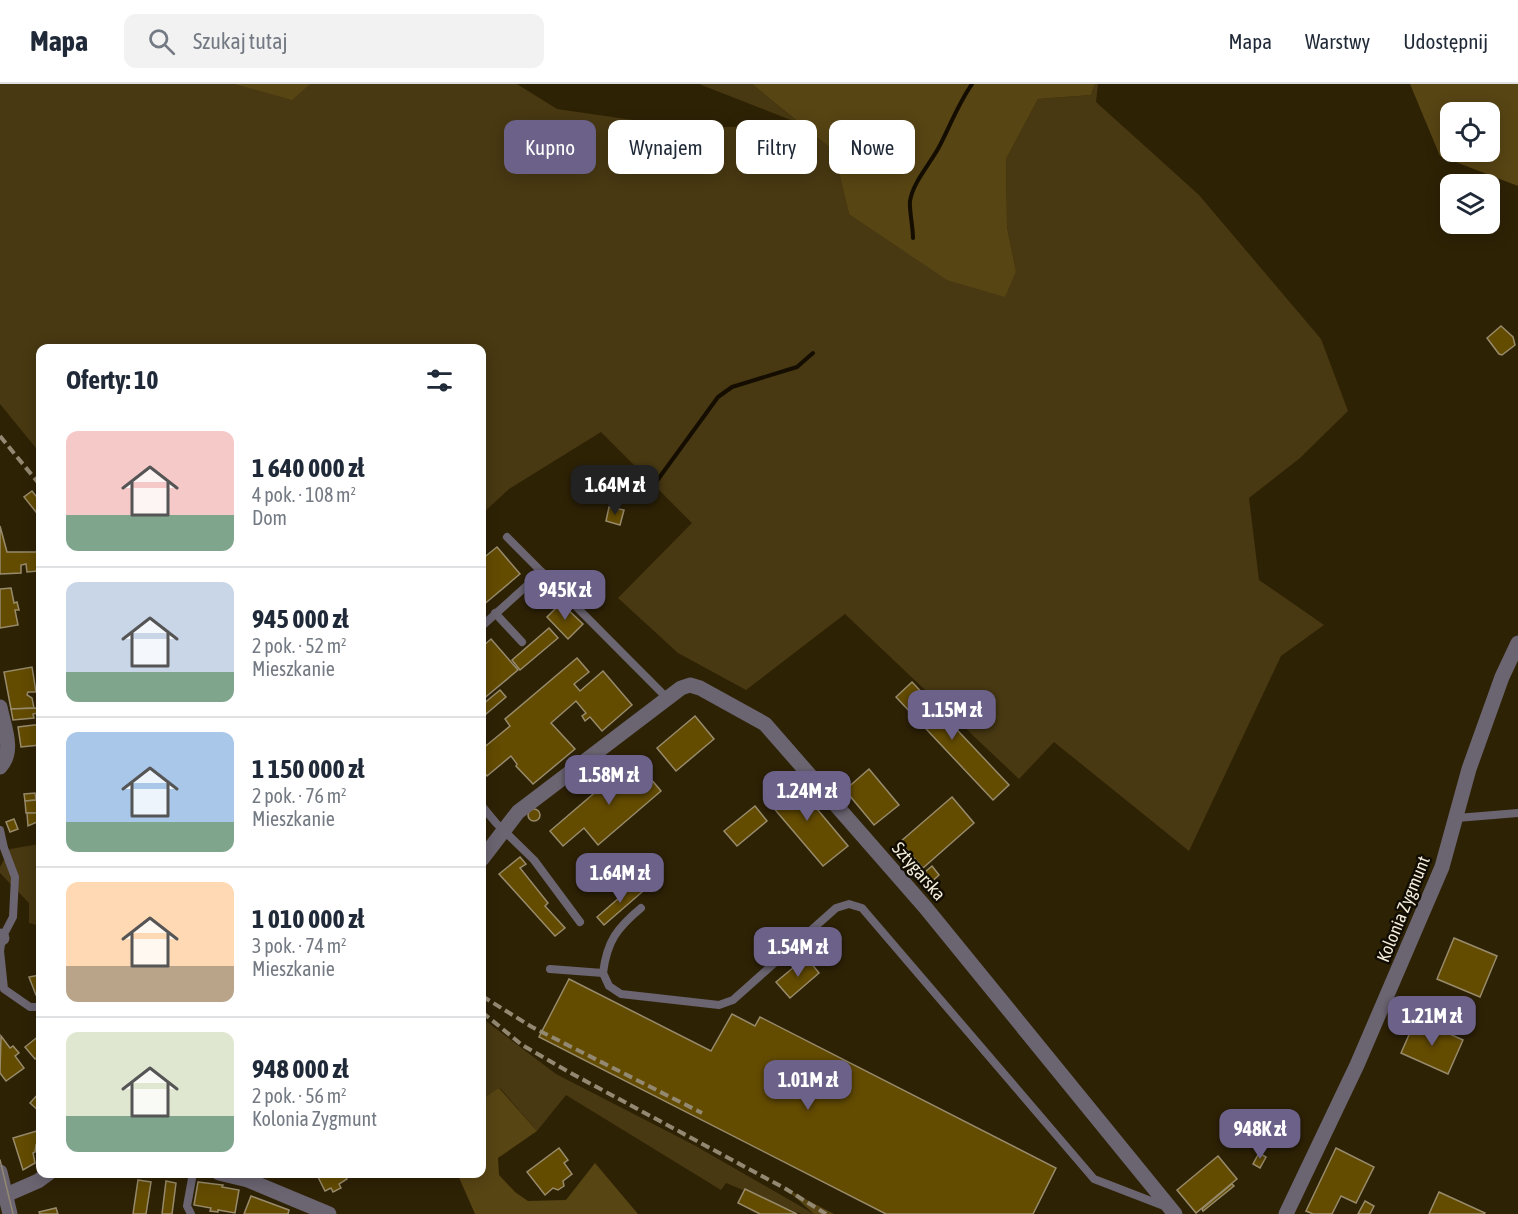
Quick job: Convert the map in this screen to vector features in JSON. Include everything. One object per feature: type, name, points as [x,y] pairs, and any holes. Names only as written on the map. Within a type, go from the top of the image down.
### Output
[{"type":"street","name":"Kolonia Zygmunt","points":[[1286,1214],[1357,1065],[1442,867],[1469,769],[1502,677],[1518,642]]},
{"type":"street","name":"Sztygarska","points":[[486,854],[518,812],[681,688],[690,685],[700,688],[765,724],[925,907],[1172,1211]]},
{"type":"street","points":[[0,707],[9,750],[7,758],[0,767]]},
{"type":"street","points":[[0,1172],[10,1214]]},
{"type":"street","points":[[6,1195],[42,1178]]},
{"type":"street","points":[[238,1178],[256,1183],[329,1214]]},
{"type":"lane","points":[[507,537],[667,698]]},
{"type":"lane","points":[[486,622],[543,572]]},
{"type":"lane","points":[[495,613],[522,642]]},
{"type":"lane","points":[[486,810],[534,860],[580,922]]},
{"type":"lane","points":[[1457,818],[1518,813]]},
{"type":"lane","points":[[0,830],[15,877],[13,917],[1,937],[2,988],[30,1007],[36,1007]]},
{"type":"lane","points":[[641,908],[620,926],[605,956],[603,973],[609,986],[621,994],[720,1005],[733,1000],[836,908],[849,904],[862,908],[1094,1179],[1172,1211]]},
{"type":"lane","points":[[550,969],[603,973]]},
{"type":"lane","points":[[191,1214],[187,1206],[192,1178]]},
{"type":"shaded area","points":[[0,84],[517,84],[557,109],[633,120],[608,120],[608,174],[724,174],[724,127],[736,127],[736,174],[817,174],[817,137],[829,147],[829,174],[839,174],[849,214],[1016,271],[1007,227],[1006,159],[1038,99],[1091,95],[1095,84],[1098,84],[1096,102],[1199,195],[1321,339],[1348,411],[1300,458],[1249,498],[1259,580],[1324,625],[1281,656],[1189,851],[1054,742],[1019,779],[845,614],[746,690],[678,653],[618,598],[692,523],[601,432],[509,489],[486,510],[486,344],[36,344],[36,448],[0,404]]},
{"type":"shaded area","points":[[235,84],[310,84],[292,100]]},
{"type":"shaded area","points":[[699,84],[752,84],[796,120]]},
{"type":"shaded area","points":[[752,84],[1095,84],[1091,95],[1038,99],[1006,159],[1007,227],[1016,271],[1005,297],[947,280],[849,214],[839,174],[915,174],[915,120],[829,120],[829,147],[817,137],[817,120],[796,120]]},
{"type":"shaded area","points":[[1410,84],[1518,84],[1518,186],[1500,179],[1500,174],[1487,174],[1456,162],[1500,162],[1500,102],[1440,102],[1440,156]]},
{"type":"shaded area","points":[[36,845],[36,925],[29,923],[29,903],[0,873],[0,867],[10,849]]},
{"type":"shaded area","points":[[486,1021],[556,1074],[694,1145],[814,1214],[801,1214],[726,1183],[721,1190],[566,1095],[537,1131],[500,1088],[486,1097]]},
{"type":"shaded area","points":[[499,1088],[537,1131],[498,1158],[499,1175],[515,1192],[528,1201],[566,1200],[595,1163],[638,1214],[475,1214],[459,1178],[486,1178],[486,1096]]},
{"type":"shaded area","points":[[786,1189],[834,1214],[814,1214]]},
{"type":"building","points":[[1501,326],[1513,337],[1515,345],[1502,355],[1487,338]]},
{"type":"building","points":[[32,491],[36,496],[36,512],[24,497]]},
{"type":"building","points":[[609,507],[624,510],[620,525],[606,521]]},
{"type":"building","points":[[0,526],[7,552],[36,552],[36,571],[27,572],[26,564],[21,565],[21,573],[0,574]]},
{"type":"building","points":[[497,547],[520,574],[486,603],[486,556]]},
{"type":"building","points":[[11,588],[14,603],[17,602],[19,610],[15,610],[18,625],[0,628],[0,589]]},
{"type":"building","points":[[561,603],[583,624],[568,639],[547,617]]},
{"type":"building","points":[[549,628],[558,638],[520,670],[512,660]]},
{"type":"building","points":[[491,639],[518,670],[486,697],[486,643]]},
{"type":"building","points":[[577,658],[589,672],[574,684],[580,691],[603,671],[632,705],[602,731],[590,717],[585,721],[582,716],[586,713],[576,701],[551,723],[575,749],[533,784],[516,766],[511,756],[486,775],[486,746],[510,726],[505,719]]},
{"type":"building","points":[[32,667],[36,692],[28,692],[27,695],[32,698],[34,708],[11,709],[4,672]]},
{"type":"building","points":[[912,682],[1009,785],[993,800],[896,697]]},
{"type":"building","points":[[500,690],[506,697],[486,714],[486,702]]},
{"type":"building","points":[[36,708],[36,713],[33,714],[34,718],[13,720],[11,709]]},
{"type":"building","points":[[695,716],[714,739],[676,771],[657,748]]},
{"type":"building","points":[[36,725],[36,745],[21,747],[18,727]]},
{"type":"building","points":[[634,759],[661,791],[598,845],[584,828],[563,846],[550,831]]},
{"type":"building","points":[[869,769],[899,805],[874,825],[845,790]]},
{"type":"building","points":[[791,778],[848,846],[823,866],[766,799]]},
{"type":"building","points":[[35,793],[36,800],[25,801],[24,794]]},
{"type":"building","points":[[952,797],[974,823],[923,868],[900,842]]},
{"type":"building","points":[[36,800],[36,813],[26,813],[25,801]]},
{"type":"building","points":[[755,806],[767,821],[737,846],[724,831]]},
{"type":"building","points":[[536,809],[540,815],[536,821],[532,821],[528,813]]},
{"type":"building","points":[[27,813],[36,813],[36,822],[28,826]]},
{"type":"building","points":[[14,819],[18,829],[10,832],[6,822]]},
{"type":"building","points":[[520,857],[526,864],[520,868],[548,903],[545,906],[565,928],[555,936],[499,874]]},
{"type":"building","points":[[932,866],[939,875],[926,887],[918,878]]},
{"type":"building","points":[[635,884],[642,892],[604,925],[597,917]]},
{"type":"building","points":[[1454,938],[1497,956],[1480,997],[1437,979]]},
{"type":"building","points":[[806,957],[819,973],[790,998],[776,982]]},
{"type":"building","points":[[36,976],[36,995],[29,977]]},
{"type":"building","points":[[569,979],[711,1051],[732,1014],[755,1026],[760,1017],[1056,1168],[1033,1214],[886,1214],[539,1037]]},
{"type":"building","points":[[1416,1019],[1463,1040],[1448,1074],[1401,1053]]},
{"type":"building","points":[[1,1036],[10,1048],[13,1046],[19,1053],[15,1056],[24,1068],[6,1081],[0,1073]]},
{"type":"building","points":[[36,1038],[36,1058],[35,1059],[25,1047]]},
{"type":"building","points":[[36,1096],[36,1108],[30,1103]]},
{"type":"building","points":[[36,1131],[36,1145],[33,1153],[35,1163],[23,1170],[13,1138]]},
{"type":"building","points":[[559,1148],[568,1160],[564,1163],[572,1174],[563,1181],[564,1186],[558,1190],[553,1188],[545,1195],[527,1172]]},
{"type":"building","points":[[1336,1148],[1374,1167],[1356,1203],[1341,1196],[1332,1214],[1313,1214],[1306,1211]]},
{"type":"building","points":[[1259,1153],[1266,1157],[1260,1168],[1253,1164]]},
{"type":"building","points":[[1218,1156],[1237,1179],[1196,1213],[1177,1190]]},
{"type":"building","points":[[318,1178],[346,1178],[339,1184],[341,1188],[333,1192],[331,1188],[325,1191]]},
{"type":"building","points":[[138,1180],[151,1182],[146,1214],[133,1214]]},
{"type":"building","points":[[166,1181],[176,1183],[172,1214],[162,1214]]},
{"type":"building","points":[[198,1182],[223,1185],[222,1187],[239,1190],[235,1213],[210,1211],[211,1208],[194,1205]]},
{"type":"building","points":[[1232,1184],[1234,1186],[1203,1211],[1202,1209]]},
{"type":"building","points":[[745,1189],[797,1214],[760,1214],[738,1203]]},
{"type":"building","points":[[1439,1192],[1485,1213],[1429,1214]]},
{"type":"building","points":[[251,1196],[289,1210],[288,1214],[244,1214]]},
{"type":"building","points":[[1365,1201],[1374,1206],[1370,1214],[1358,1214]]},
{"type":"building","points":[[56,1208],[58,1214],[40,1214],[39,1212]]},
{"type":"waterway","points":[[913,238],[910,204],[912,194],[972,84]]},
{"type":"waterway","points":[[651,489],[718,397],[732,387],[797,367],[813,353]]},
{"type":"tram line","points":[[0,1160],[13,1214]]},
{"type":"railway","points":[[0,436],[36,480]]},
{"type":"railway","points":[[486,998],[532,1027],[702,1113]]},
{"type":"railway","points":[[486,1015],[522,1045],[786,1189],[826,1214]]}]
